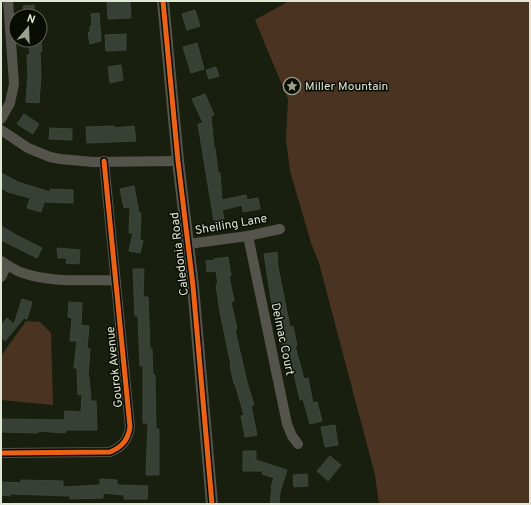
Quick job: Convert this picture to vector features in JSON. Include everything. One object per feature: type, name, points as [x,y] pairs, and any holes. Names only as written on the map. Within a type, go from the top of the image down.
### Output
[{"type":"street","points":[[1,119],[10,103],[14,84],[8,1]]},
{"type":"street","name":"Caledonia Road","points":[[163,1],[178,160],[188,244],[212,504]]},
{"type":"street","points":[[1,130],[28,148],[50,157],[72,161],[178,160]]},
{"type":"street","name":"Gourok Avenue","points":[[1,453],[103,453],[116,450],[126,440],[130,427],[104,161]]},
{"type":"street","name":"Sheiling Lane","points":[[188,244],[248,236],[280,229]]},
{"type":"street","name":"Delmac Court","points":[[248,236],[287,424],[292,436],[298,444]]},
{"type":"street","points":[[1,277],[4,263],[20,272],[57,279],[115,280]]},
{"type":"shaded area","points":[[289,1],[530,1],[530,504],[379,504],[375,475],[319,263],[311,243],[290,171],[286,139],[288,99],[255,20]]},
{"type":"shaded area","points":[[26,321],[40,322],[51,333],[53,405],[1,400],[1,356]]},
{"type":"building","points":[[130,1],[131,18],[108,19],[107,2]]},
{"type":"building","points":[[34,5],[34,8],[23,8],[23,6]]},
{"type":"building","points":[[195,10],[200,26],[187,30],[182,14]]},
{"type":"building","points":[[99,13],[101,41],[90,44],[88,33],[90,32],[90,26],[92,25],[91,14]]},
{"type":"building","points":[[126,34],[126,50],[106,51],[105,35]]},
{"type":"building","points":[[197,43],[204,69],[191,73],[183,47]]},
{"type":"building","points":[[29,48],[42,48],[42,51],[40,51],[41,75],[39,103],[26,102],[28,75],[27,55],[30,55]]},
{"type":"building","points":[[121,65],[123,80],[110,83],[108,67]]},
{"type":"building","points":[[216,67],[219,76],[209,79],[206,70]]},
{"type":"building","points":[[205,94],[214,115],[211,116],[214,148],[218,173],[220,173],[222,200],[246,195],[247,200],[258,198],[260,209],[243,212],[242,205],[222,210],[224,219],[214,221],[198,124],[203,123],[192,99]]},
{"type":"building","points":[[24,114],[39,124],[33,134],[17,124]]},
{"type":"building","points":[[114,126],[114,128],[134,126],[136,141],[87,143],[86,127]]},
{"type":"building","points":[[50,128],[72,129],[72,140],[49,139]]},
{"type":"building","points":[[1,173],[18,182],[50,192],[50,189],[73,190],[73,203],[44,202],[41,212],[27,208],[30,198],[8,192],[1,188]]},
{"type":"building","points":[[134,186],[139,213],[141,213],[140,240],[143,241],[140,253],[129,251],[133,233],[129,233],[130,207],[124,208],[120,189]]},
{"type":"building","points":[[1,226],[42,248],[37,258],[1,240]]},
{"type":"building","points":[[57,248],[80,250],[79,264],[66,263],[67,258],[58,258]]},
{"type":"building","points":[[277,252],[278,267],[290,327],[293,326],[297,346],[295,346],[304,379],[308,378],[313,403],[317,402],[322,421],[310,424],[303,399],[300,400],[294,374],[290,375],[271,299],[264,254]]},
{"type":"building","points":[[228,257],[231,276],[229,276],[234,301],[231,302],[237,329],[235,330],[254,405],[251,406],[257,435],[245,437],[241,416],[244,415],[234,384],[220,312],[216,285],[218,285],[216,271],[207,272],[206,261]]},
{"type":"building","points":[[133,269],[144,269],[143,297],[148,297],[150,349],[152,349],[153,375],[155,375],[156,429],[159,429],[159,475],[146,475],[148,423],[143,423],[143,366],[140,366],[138,316],[135,316]]},
{"type":"building","points":[[22,299],[32,302],[27,319],[24,318],[5,341],[1,337],[1,325],[7,318],[14,324]]},
{"type":"building","points":[[69,302],[82,303],[81,325],[89,326],[87,349],[90,349],[88,377],[91,401],[96,401],[97,430],[66,430],[65,433],[38,431],[38,433],[1,432],[1,419],[64,420],[65,411],[81,412],[82,394],[78,395],[77,368],[74,368],[77,341],[70,341],[72,318],[68,317]]},
{"type":"building","points":[[335,425],[338,445],[325,447],[321,427]]},
{"type":"building","points":[[243,451],[256,451],[256,460],[287,470],[280,492],[279,504],[270,504],[271,487],[274,478],[262,474],[263,471],[243,471]]},
{"type":"building","points":[[330,456],[341,465],[328,481],[317,471]]},
{"type":"building","points":[[307,474],[308,486],[294,487],[293,475]]},
{"type":"building","points":[[100,479],[117,480],[117,485],[148,486],[147,499],[124,499],[124,495],[103,493],[103,498],[70,499],[70,496],[1,495],[1,482],[21,483],[21,480],[63,481],[63,487],[100,485]]},
{"type":"cycle path","points":[[163,1],[178,161],[193,286],[212,504]]},
{"type":"cycle path","points":[[1,453],[110,452],[118,448],[128,436],[130,427],[104,161]]},
{"type":"place","name":"Miller Mountain","points":[[292,86]]}]
